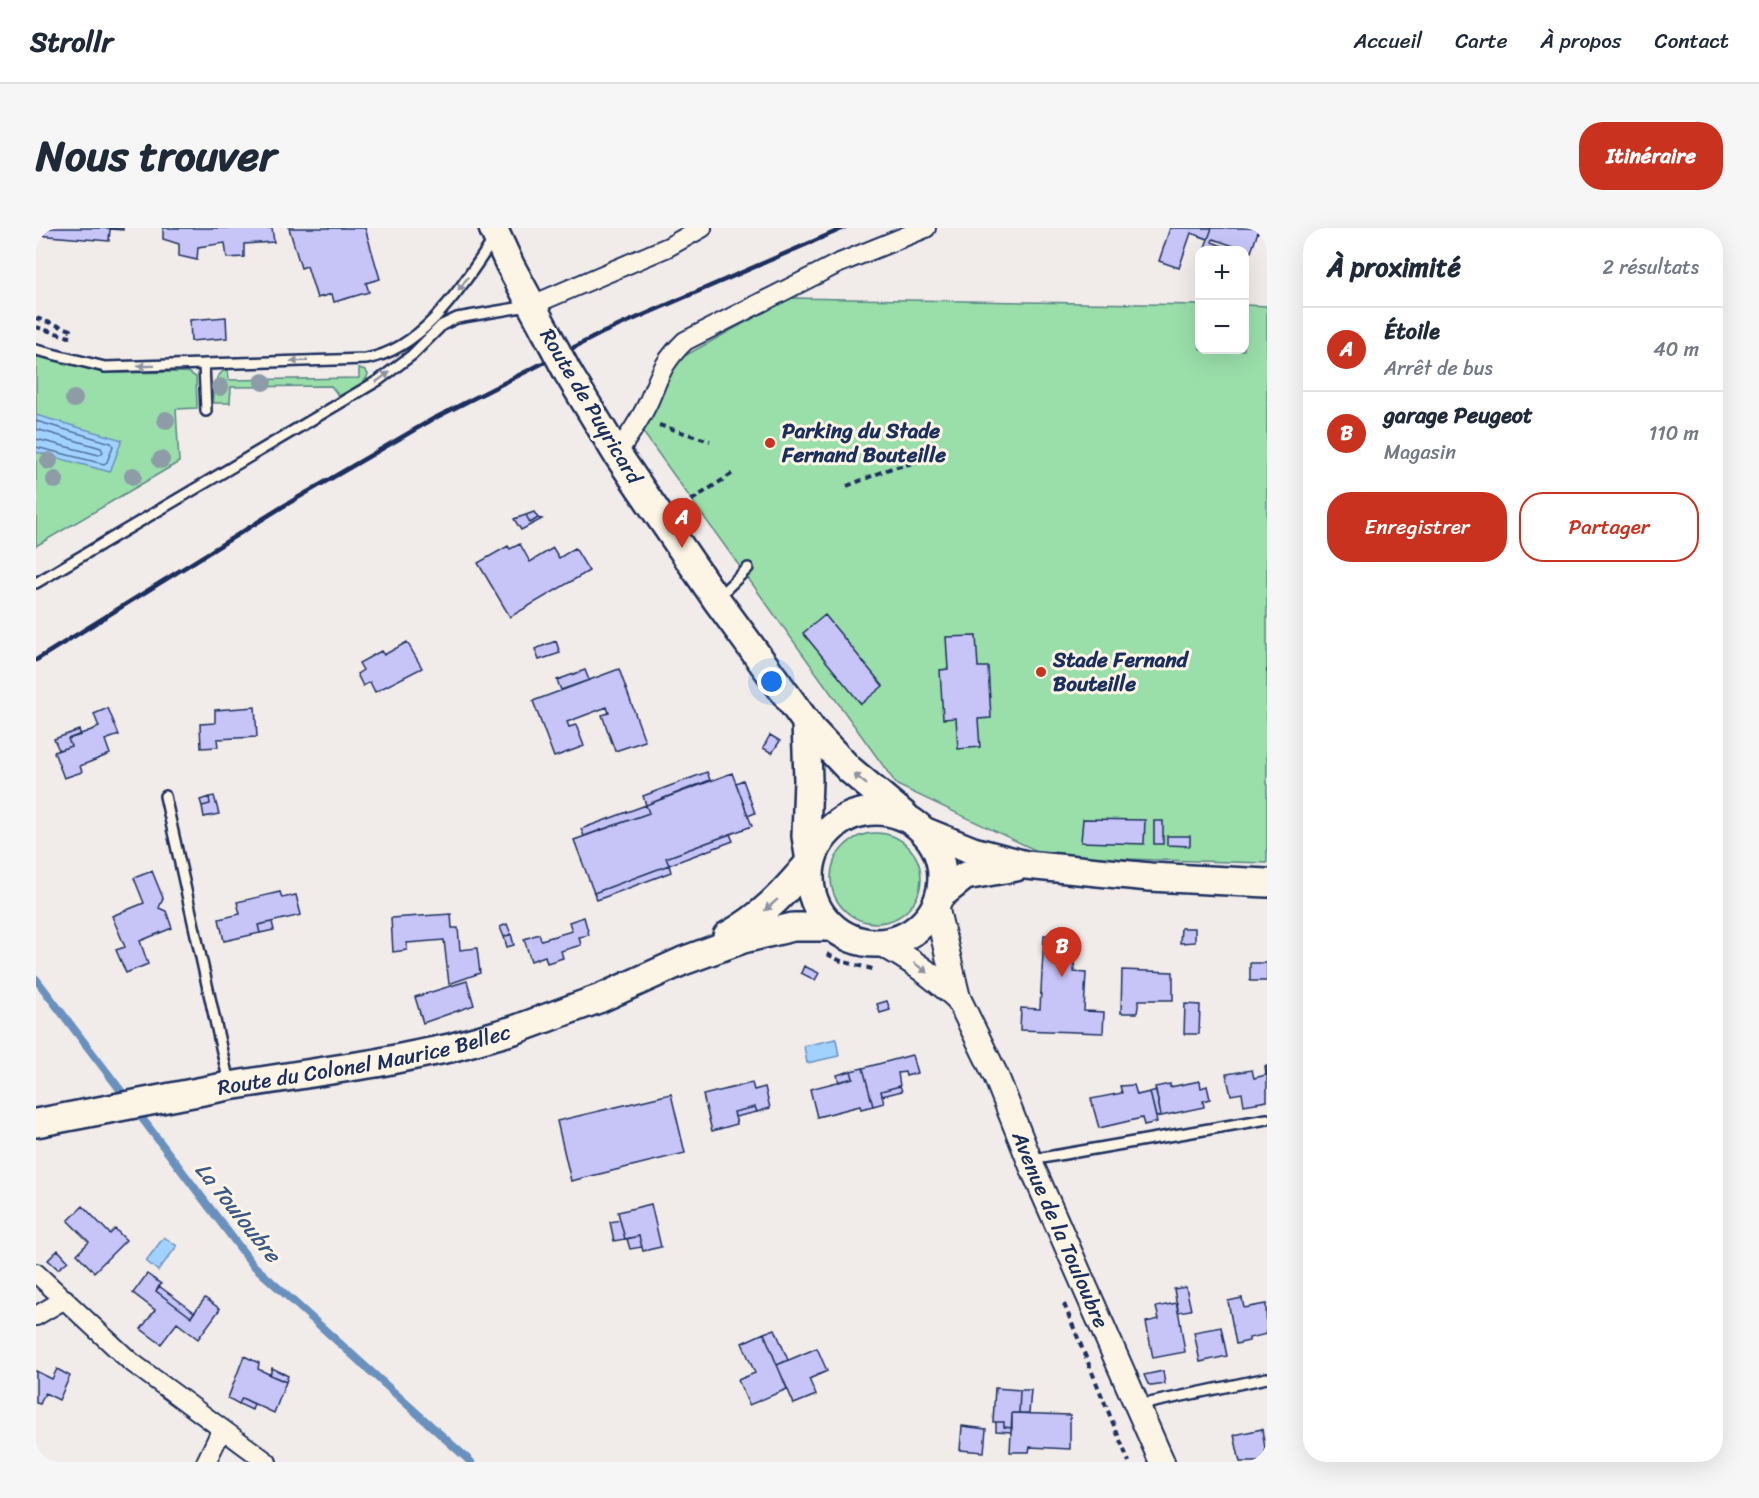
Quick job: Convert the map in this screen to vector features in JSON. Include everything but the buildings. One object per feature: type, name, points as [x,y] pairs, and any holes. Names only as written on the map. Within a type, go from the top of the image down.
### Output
[{"type":"main road","name":"Route de Puyricard","points":[[495,232],[531,306],[568,373],[617,454],[716,599],[809,726],[849,769],[905,816]]},
{"type":"main road","name":"Route de Puyricard","points":[[809,726],[825,780],[826,811],[822,836]]},
{"type":"main road","points":[[809,726],[806,836],[810,862],[809,886],[829,940],[854,940],[879,944],[908,936],[928,919],[938,901],[965,876],[1026,865]]},
{"type":"main road","points":[[810,862],[822,836],[846,816],[873,809],[905,816],[926,832],[973,851],[1026,865],[1150,877],[1267,883]]},
{"type":"main road","points":[[926,832],[939,854],[943,874],[938,901]]},
{"type":"main road","name":"Route du Colonel Maurice Bellec","points":[[683,961],[746,926],[777,900],[810,862]]},
{"type":"main road","name":"Route du Colonel Maurice Bellec","points":[[36,1123],[229,1086],[376,1063],[482,1039],[514,1030],[600,998],[683,961],[743,939],[785,929],[829,940]]},
{"type":"street","points":[[531,306],[668,247],[702,228]]},
{"type":"street","points":[[617,454],[646,406],[659,371],[673,352],[685,341],[837,264],[926,228]]},
{"type":"street","points":[[938,901],[958,998]]},
{"type":"street","points":[[879,944],[897,952],[927,972],[958,998]]},
{"type":"street","name":"Avenue de la Touloubre","points":[[958,998],[996,1076],[1029,1160],[1162,1462]]},
{"type":"street","points":[[36,1273],[130,1361],[267,1462]]},
{"type":"street","points":[[36,1316],[65,1299]]},
{"type":"street","points":[[206,1462],[222,1429]]},
{"type":"lane","points":[[36,350],[105,367],[366,359],[389,353],[417,333],[450,302],[495,232]]},
{"type":"lane","points":[[36,583],[379,380],[412,355],[442,325],[457,318],[531,306]]},
{"type":"lane","points":[[204,364],[206,411]]},
{"type":"lane","points":[[716,599],[748,568]]},
{"type":"lane","points":[[165,796],[229,1086]]},
{"type":"lane","points":[[1029,1160],[1267,1119]]},
{"type":"lane","points":[[1137,1406],[1267,1378]]},
{"type":"path","points":[[36,318],[71,330],[69,337],[36,327]]},
{"type":"path","points":[[636,423],[644,421],[666,426],[710,441]]},
{"type":"path","points":[[847,486],[889,469],[946,455]]},
{"type":"path","points":[[692,501],[733,473]]},
{"type":"path","points":[[829,940],[841,961],[877,970]]},
{"type":"path","points":[[1064,1302],[1066,1312],[1128,1462]]},
{"type":"green space","name":"Stade Fernand Bouteille","points":[[790,298],[1195,305],[1195,354],[1249,354],[1249,305],[1267,306],[1267,863],[1050,857],[897,785],[640,428],[679,359]]},
{"type":"green space","points":[[36,355],[103,373],[188,372],[196,377],[197,408],[176,409],[179,462],[36,546]]},
{"type":"green space","points":[[359,368],[368,374],[366,379],[360,385],[339,396],[331,386],[231,387],[230,403],[214,403],[214,386],[223,371],[228,370],[229,380],[359,378]]},
{"type":"green space","points":[[876,833],[893,837],[908,846],[917,861],[921,878],[917,895],[908,910],[893,919],[876,923],[859,919],[844,910],[835,895],[831,878],[835,861],[844,846],[859,837]]},
{"type":"water","points":[[36,415],[122,440],[110,472],[36,452]]},
{"type":"water","points":[[836,1039],[839,1056],[807,1063],[804,1046]]},
{"type":"water","points":[[164,1237],[177,1246],[158,1271],[146,1261]]},
{"type":"waterway","name":"La Touloubre","points":[[36,979],[128,1100]]},
{"type":"waterway","name":"La Touloubre","points":[[135,1109],[253,1265],[471,1462]]},
{"type":"railway","points":[[36,660],[282,507],[433,419],[602,333],[844,228]]},
{"type":"place","name":"Parking du Stade Fernand Bouteille","points":[[770,443]]},
{"type":"place","name":"Étoile","points":[[682,548]]},
{"type":"place","name":"Stade Fernand Bouteille","points":[[1041,672]]},
{"type":"place","name":"garage Peugeot","points":[[1062,977]]}]
